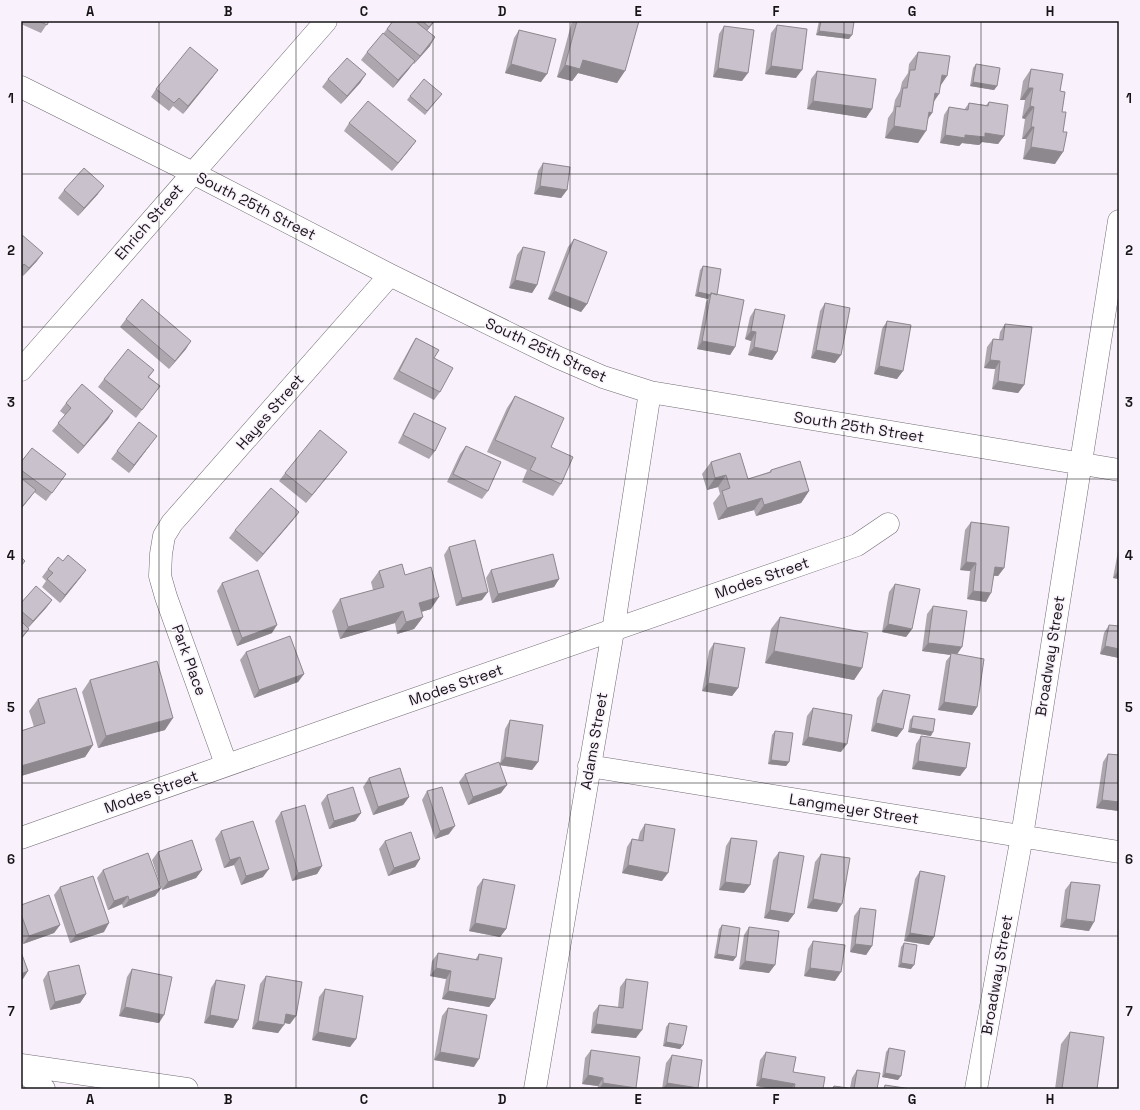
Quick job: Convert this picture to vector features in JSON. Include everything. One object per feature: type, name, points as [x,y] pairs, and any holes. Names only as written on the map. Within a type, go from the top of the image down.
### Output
[{"type":"street","name":"Ehrich Street","points":[[21,370],[326,21]]},
{"type":"street","name":"South 25th Street","points":[[21,87],[557,358],[603,378],[650,392],[1119,470]]},
{"type":"street","name":"Broadway Street","points":[[976,1089],[1022,836],[1119,224]]},
{"type":"street","name":"Hayes Street","points":[[162,554],[164,536],[172,523],[390,274]]},
{"type":"street","name":"Adams Street","points":[[535,1089],[613,631],[650,392]]},
{"type":"street","name":"Modes Street","points":[[21,838],[226,764],[613,631],[856,545],[888,524]]},
{"type":"street","name":"Park Place","points":[[162,554],[160,576],[166,598],[226,764]]},
{"type":"street","name":"Langmeyer Street","points":[[589,766],[1119,852]]},
{"type":"street","points":[[21,1065],[187,1089]]},
{"type":"street","points":[[21,1069],[44,1089]]},
{"type":"building","points":[[39,21],[49,21],[47,25]]},
{"type":"building","points":[[393,21],[415,21],[435,37],[420,56],[387,29]]},
{"type":"building","points":[[422,21],[434,21],[429,27]]},
{"type":"building","points":[[577,21],[639,21],[625,71],[583,60],[580,69],[565,65]]},
{"type":"building","points":[[821,21],[854,22],[852,35],[819,31]]},
{"type":"building","points":[[777,25],[807,29],[802,70],[771,66]]},
{"type":"building","points":[[724,26],[754,30],[748,73],[718,68]]},
{"type":"building","points":[[519,30],[556,39],[547,74],[511,64]]},
{"type":"building","points":[[383,33],[415,61],[398,80],[367,52]]},
{"type":"building","points":[[190,47],[218,70],[188,106],[179,98],[174,103],[156,89]]},
{"type":"building","points":[[918,52],[950,56],[947,76],[942,75],[939,94],[935,93],[932,113],[929,112],[926,131],[894,126],[896,106],[900,107],[903,88],[907,88],[910,70],[915,70]]},
{"type":"building","points":[[347,58],[366,74],[347,96],[328,79]]},
{"type":"building","points":[[976,64],[1000,68],[997,86],[973,82]]},
{"type":"building","points":[[1031,69],[1063,74],[1060,91],[1065,92],[1062,112],[1066,112],[1063,132],[1067,132],[1063,152],[1031,147],[1034,127],[1031,127],[1034,107],[1030,106],[1033,88],[1028,88]]},
{"type":"building","points":[[817,71],[876,79],[872,109],[813,101]]},
{"type":"building","points":[[424,79],[442,94],[427,111],[410,96]]},
{"type":"building","points":[[368,101],[416,141],[398,163],[349,123]]},
{"type":"building","points":[[989,102],[1008,105],[1004,136],[985,133],[985,137],[965,135],[965,138],[945,135],[949,107],[968,110],[969,103],[988,106]]},
{"type":"building","points":[[543,163],[570,167],[567,190],[540,186]]},
{"type":"building","points":[[84,168],[104,186],[84,208],[64,190]]},
{"type":"building","points":[[21,234],[43,253],[29,268],[24,264],[22,267],[21,266]]},
{"type":"building","points":[[574,239],[607,252],[587,304],[554,291]]},
{"type":"building","points":[[523,247],[545,252],[537,285],[515,280]]},
{"type":"building","points":[[703,266],[721,269],[717,295],[698,292]]},
{"type":"building","points":[[711,293],[744,300],[735,347],[702,341]]},
{"type":"building","points":[[142,299],[191,341],[175,361],[126,319]]},
{"type":"building","points":[[825,303],[850,308],[841,355],[816,350]]},
{"type":"building","points":[[755,309],[785,315],[777,352],[754,347],[756,332],[751,331]]},
{"type":"building","points":[[887,321],[911,325],[903,371],[879,366]]},
{"type":"building","points":[[1005,324],[1032,327],[1024,385],[998,381],[1000,361],[990,360],[993,339],[1003,340]]},
{"type":"building","points":[[416,338],[439,350],[434,358],[453,368],[440,392],[399,371]]},
{"type":"building","points":[[128,349],[154,370],[148,377],[160,386],[142,410],[104,379]]},
{"type":"building","points":[[82,384],[113,411],[84,446],[58,423],[71,408],[66,403]]},
{"type":"building","points":[[515,396],[564,418],[551,447],[573,457],[561,484],[530,470],[536,458],[495,440]]},
{"type":"building","points":[[414,413],[446,428],[435,451],[403,435]]},
{"type":"building","points":[[139,422],[157,436],[134,465],[117,451]]},
{"type":"building","points":[[320,430],[347,452],[312,495],[285,473]]},
{"type":"building","points":[[466,446],[501,462],[488,491],[453,474]]},
{"type":"building","points":[[32,448],[66,474],[52,493],[21,470],[21,462]]},
{"type":"building","points":[[740,453],[748,479],[800,461],[809,491],[764,505],[762,498],[727,508],[722,491],[730,488],[726,475],[715,478],[711,462]]},
{"type":"building","points":[[21,478],[36,490],[21,508]]},
{"type":"building","points":[[271,488],[299,512],[263,554],[235,530]]},
{"type":"building","points":[[971,522],[1009,527],[1004,568],[995,567],[991,593],[973,591],[976,563],[966,562]]},
{"type":"building","points":[[475,540],[488,592],[462,598],[449,547]]},
{"type":"building","points":[[553,554],[559,579],[498,594],[491,570]]},
{"type":"building","points":[[68,555],[86,570],[65,595],[47,579],[53,573],[48,569],[58,557],[63,561]]},
{"type":"building","points":[[21,557],[25,561],[21,566]]},
{"type":"building","points":[[402,564],[405,575],[431,567],[439,597],[419,603],[423,617],[406,622],[403,611],[348,627],[340,599],[384,587],[379,571]]},
{"type":"building","points":[[258,570],[277,625],[242,638],[222,583]]},
{"type":"building","points":[[895,584],[920,589],[912,629],[888,624]]},
{"type":"building","points":[[36,586],[52,600],[33,621],[21,611],[21,603]]},
{"type":"building","points":[[933,606],[967,611],[962,647],[928,643]]},
{"type":"building","points":[[780,617],[868,633],[862,668],[774,651]]},
{"type":"building","points":[[21,621],[29,629],[21,638]]},
{"type":"building","points":[[1109,625],[1119,626],[1119,649],[1105,646]]},
{"type":"building","points":[[290,636],[304,674],[259,690],[246,652]]},
{"type":"building","points":[[714,643],[745,648],[738,688],[708,683]]},
{"type":"building","points":[[951,653],[984,659],[977,707],[944,702]]},
{"type":"building","points":[[157,661],[173,718],[106,736],[90,680]]},
{"type":"building","points":[[76,688],[93,745],[21,766],[21,731],[45,723],[38,699]]},
{"type":"building","points":[[883,690],[910,695],[903,729],[876,723]]},
{"type":"building","points":[[813,708],[852,715],[847,744],[808,737]]},
{"type":"building","points":[[913,716],[935,719],[933,732],[911,728]]},
{"type":"building","points":[[510,720],[543,725],[538,762],[505,757]]},
{"type":"building","points":[[775,731],[793,733],[789,762],[771,760]]},
{"type":"building","points":[[921,736],[970,743],[966,768],[918,761]]},
{"type":"building","points":[[1108,754],[1119,755],[1119,802],[1102,800]]},
{"type":"building","points":[[499,762],[507,785],[473,797],[465,774]]},
{"type":"building","points":[[400,768],[409,797],[378,807],[369,778]]},
{"type":"building","points":[[353,787],[361,813],[334,821],[327,795]]},
{"type":"building","points":[[442,787],[455,826],[440,831],[427,791]]},
{"type":"building","points":[[305,805],[322,866],[298,873],[281,812]]},
{"type":"building","points":[[253,821],[269,869],[246,876],[240,857],[230,860],[221,831]]},
{"type":"building","points":[[645,824],[675,829],[668,873],[628,865],[632,839],[643,841]]},
{"type":"building","points":[[411,832],[420,859],[394,868],[385,841]]},
{"type":"building","points":[[731,838],[757,841],[750,885],[725,882]]},
{"type":"building","points":[[192,840],[202,870],[168,882],[158,852]]},
{"type":"building","points":[[779,852],[804,856],[794,914],[770,910]]},
{"type":"building","points":[[148,853],[161,888],[129,900],[128,896],[114,901],[103,870]]},
{"type":"building","points":[[821,854],[850,858],[842,904],[813,899]]},
{"type":"building","points":[[920,871],[945,876],[934,937],[910,933]]},
{"type":"building","points":[[93,876],[109,923],[76,935],[60,887]]},
{"type":"building","points":[[483,879],[515,885],[506,929],[475,923]]},
{"type":"building","points":[[1071,882],[1100,885],[1094,922],[1066,919]]},
{"type":"building","points":[[49,895],[60,925],[29,936],[21,914],[21,905]]},
{"type":"building","points":[[860,908],[876,910],[872,946],[855,944]]},
{"type":"building","points":[[722,925],[740,928],[736,957],[717,954]]},
{"type":"building","points":[[749,927],[779,931],[775,965],[745,961]]},
{"type":"building","points":[[813,941],[845,945],[841,972],[810,968]]},
{"type":"building","points":[[904,943],[917,945],[914,965],[901,963]]},
{"type":"building","points":[[21,952],[28,971],[21,974]]},
{"type":"building","points":[[438,953],[478,960],[479,954],[502,958],[495,999],[448,991],[451,971],[436,968]]},
{"type":"building","points":[[79,965],[86,994],[55,1002],[48,972]]},
{"type":"building","points":[[132,969],[172,977],[164,1015],[125,1007]]},
{"type":"building","points":[[266,976],[302,982],[296,1016],[286,1014],[284,1025],[258,1021]]},
{"type":"building","points":[[626,979],[648,982],[642,1030],[596,1024],[599,1005],[623,1008]]},
{"type":"building","points":[[216,980],[245,985],[238,1020],[210,1015]]},
{"type":"building","points":[[325,989],[363,996],[356,1039],[318,1032]]},
{"type":"building","points":[[448,1008],[487,1015],[479,1059],[440,1052]]},
{"type":"building","points":[[669,1023],[687,1026],[683,1045],[666,1042]]},
{"type":"building","points":[[1070,1032],[1104,1037],[1097,1089],[1062,1089]]},
{"type":"building","points":[[889,1048],[905,1051],[901,1076],[885,1073]]},
{"type":"building","points":[[591,1050],[640,1057],[636,1088],[603,1083],[603,1078],[588,1075]]},
{"type":"building","points":[[766,1052],[796,1057],[793,1072],[825,1077],[823,1089],[794,1089],[795,1084],[761,1078]]},
{"type":"building","points":[[672,1055],[702,1060],[698,1088],[667,1083]]},
{"type":"building","points":[[857,1070],[880,1073],[877,1089],[854,1089]]},
{"type":"building","points":[[885,1085],[911,1089],[884,1089]]},
{"type":"building","points":[[834,1086],[854,1089],[833,1089]]}]
